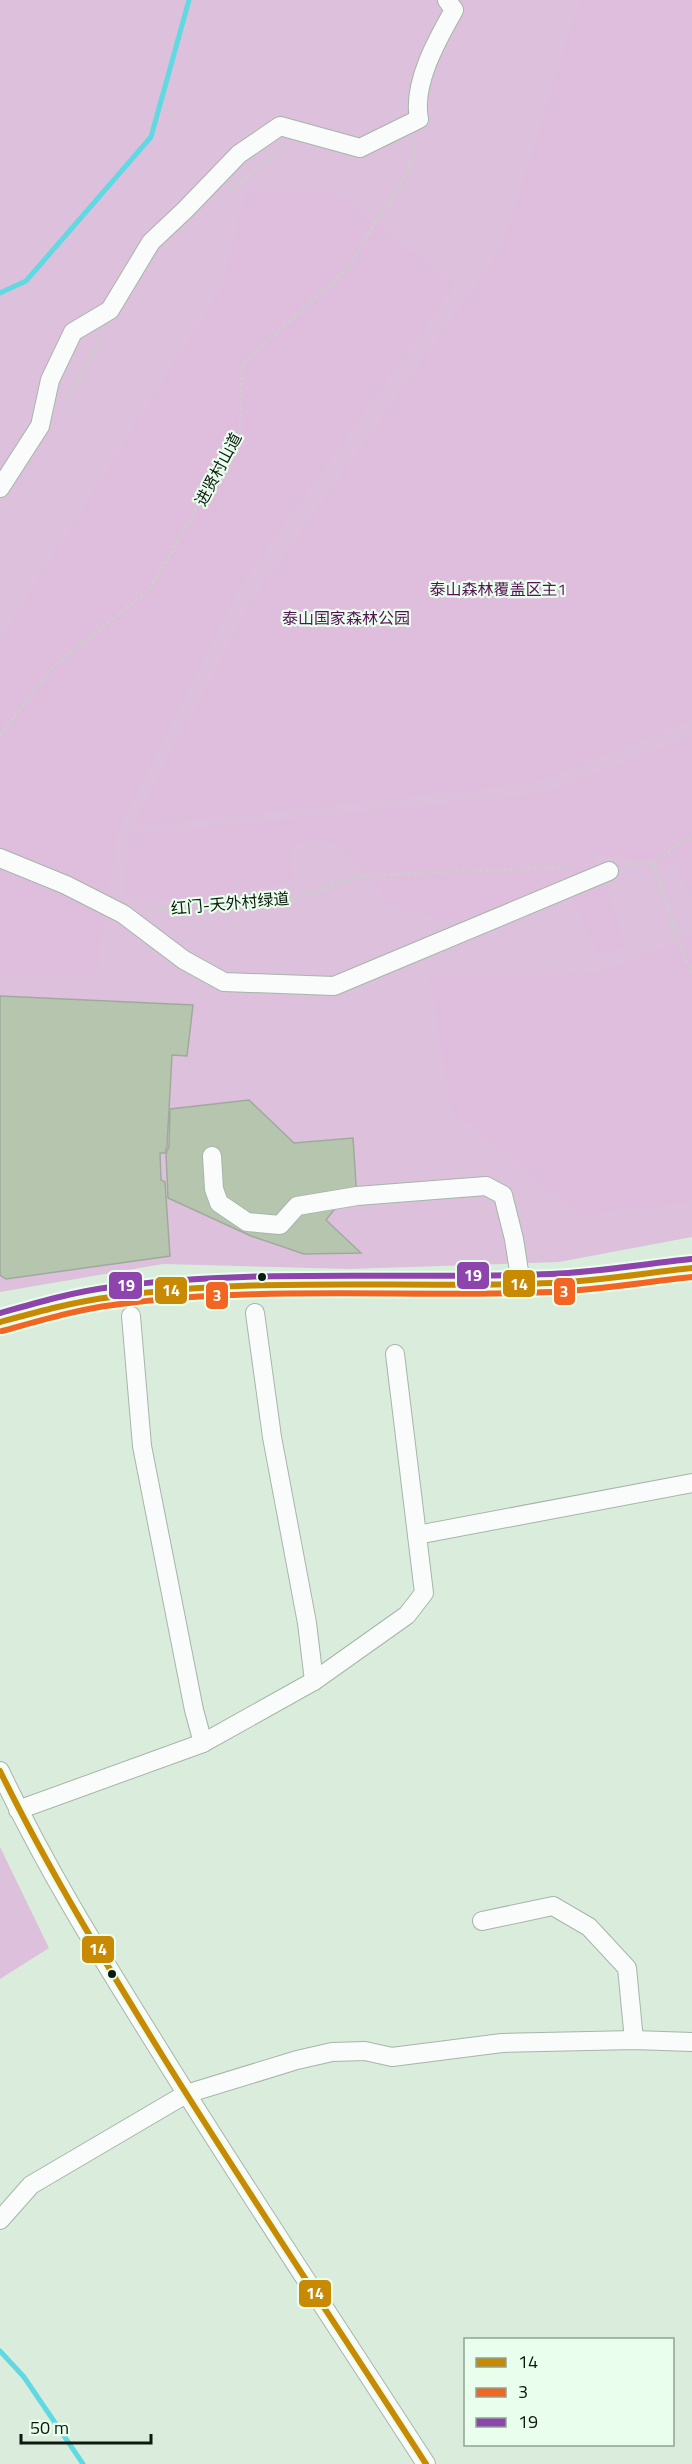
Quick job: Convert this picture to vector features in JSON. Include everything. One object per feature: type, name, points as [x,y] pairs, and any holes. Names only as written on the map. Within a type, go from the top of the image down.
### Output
[{"type":"main road","points":[[0,1322],[64,1304],[130,1292],[264,1285],[554,1283],[692,1268]]},
{"type":"street","points":[[0,488],[40,426],[50,380],[72,332],[110,310],[151,242],[186,210],[240,154],[280,126],[360,148],[419,119],[416,105],[432,48],[454,10],[447,0]]},
{"type":"street","points":[[0,858],[66,885],[123,914],[184,960],[224,982],[334,986],[613,868]]},
{"type":"street","points":[[212,1156],[214,1189],[219,1203],[248,1222],[280,1225],[297,1206],[357,1196],[486,1186],[503,1196],[514,1239],[521,1284]]},
{"type":"street","points":[[255,1313],[272,1437],[307,1623],[314,1681]]},
{"type":"street","points":[[131,1316],[142,1446],[194,1710],[203,1743]]},
{"type":"street","points":[[18,1810],[203,1743],[314,1681],[407,1615],[424,1593],[395,1354]]},
{"type":"street","points":[[417,1535],[692,1484]]},
{"type":"street","points":[[0,1772],[68,1902],[186,2094],[426,2464]]},
{"type":"street","points":[[482,1921],[553,1906],[589,1927],[627,1968],[634,2040]]},
{"type":"street","points":[[0,2220],[31,2185],[186,2094],[332,2052],[365,2052],[392,2057],[502,2043],[634,2040],[692,2042]]},
{"type":"path","name":"进贤村山道","points":[[0,735],[54,667],[150,589],[240,434],[242,364],[346,270],[409,169],[419,119]]},
{"type":"path","points":[[226,193],[290,143]]},
{"type":"path","points":[[60,411],[104,332]]},
{"type":"path","points":[[613,868],[653,863],[692,834]]},
{"type":"path","points":[[653,863],[678,941],[692,973]]},
{"type":"path","name":"红门-天外村绿道","points":[[123,914],[231,902],[290,900],[360,876],[582,866]]},
{"type":"green space","name":"泰山国家森林公园","points":[[0,0],[692,0],[692,1237],[559,1262],[349,1269],[163,1264],[0,1292]]},
{"type":"green space","name":"泰山森林覆盖区主1","points":[[580,0],[692,0],[692,720],[534,783],[132,827],[252,601],[503,246]]},
{"type":"green space","points":[[245,194],[335,194],[455,285],[237,591],[118,830],[96,974],[0,978],[0,640],[223,286]]},
{"type":"green space","points":[[692,736],[692,895],[678,868],[592,853],[627,947],[598,955],[571,896],[446,920],[391,905],[348,851],[328,841],[288,843],[294,882],[164,899],[124,896],[130,835],[542,794]]},
{"type":"green space","points":[[692,936],[692,1202],[581,1215],[451,1109],[430,977],[599,973]]},
{"type":"green space","points":[[0,1847],[49,1948],[0,1979]]},
{"type":"building","points":[[0,996],[193,1005],[187,1056],[172,1055],[167,1146],[165,1153],[160,1153],[161,1180],[165,1182],[170,1256],[6,1279],[0,1275]]},
{"type":"building","points":[[249,1100],[294,1143],[353,1138],[357,1200],[341,1201],[326,1220],[361,1253],[304,1254],[251,1236],[168,1198],[166,1154],[169,1146],[170,1109]]},
{"type":"waterway","points":[[0,293],[26,281],[151,137],[189,0]]},
{"type":"waterway","points":[[0,2351],[24,2377],[83,2464]]},
{"type":"transit line","name":"19","points":[[0,1313],[83,1292],[166,1281],[276,1276],[551,1274],[691,1259]]},
{"type":"transit line","name":"14","points":[[0,1322],[83,1302],[166,1291],[276,1285],[552,1283],[692,1268]]},
{"type":"transit line","name":"3","points":[[2,1331],[85,1310],[168,1299],[222,1295],[552,1292],[692,1277]]},
{"type":"transit line","name":"14","points":[[0,1771],[57,1879],[162,2055],[426,2464]]}]
